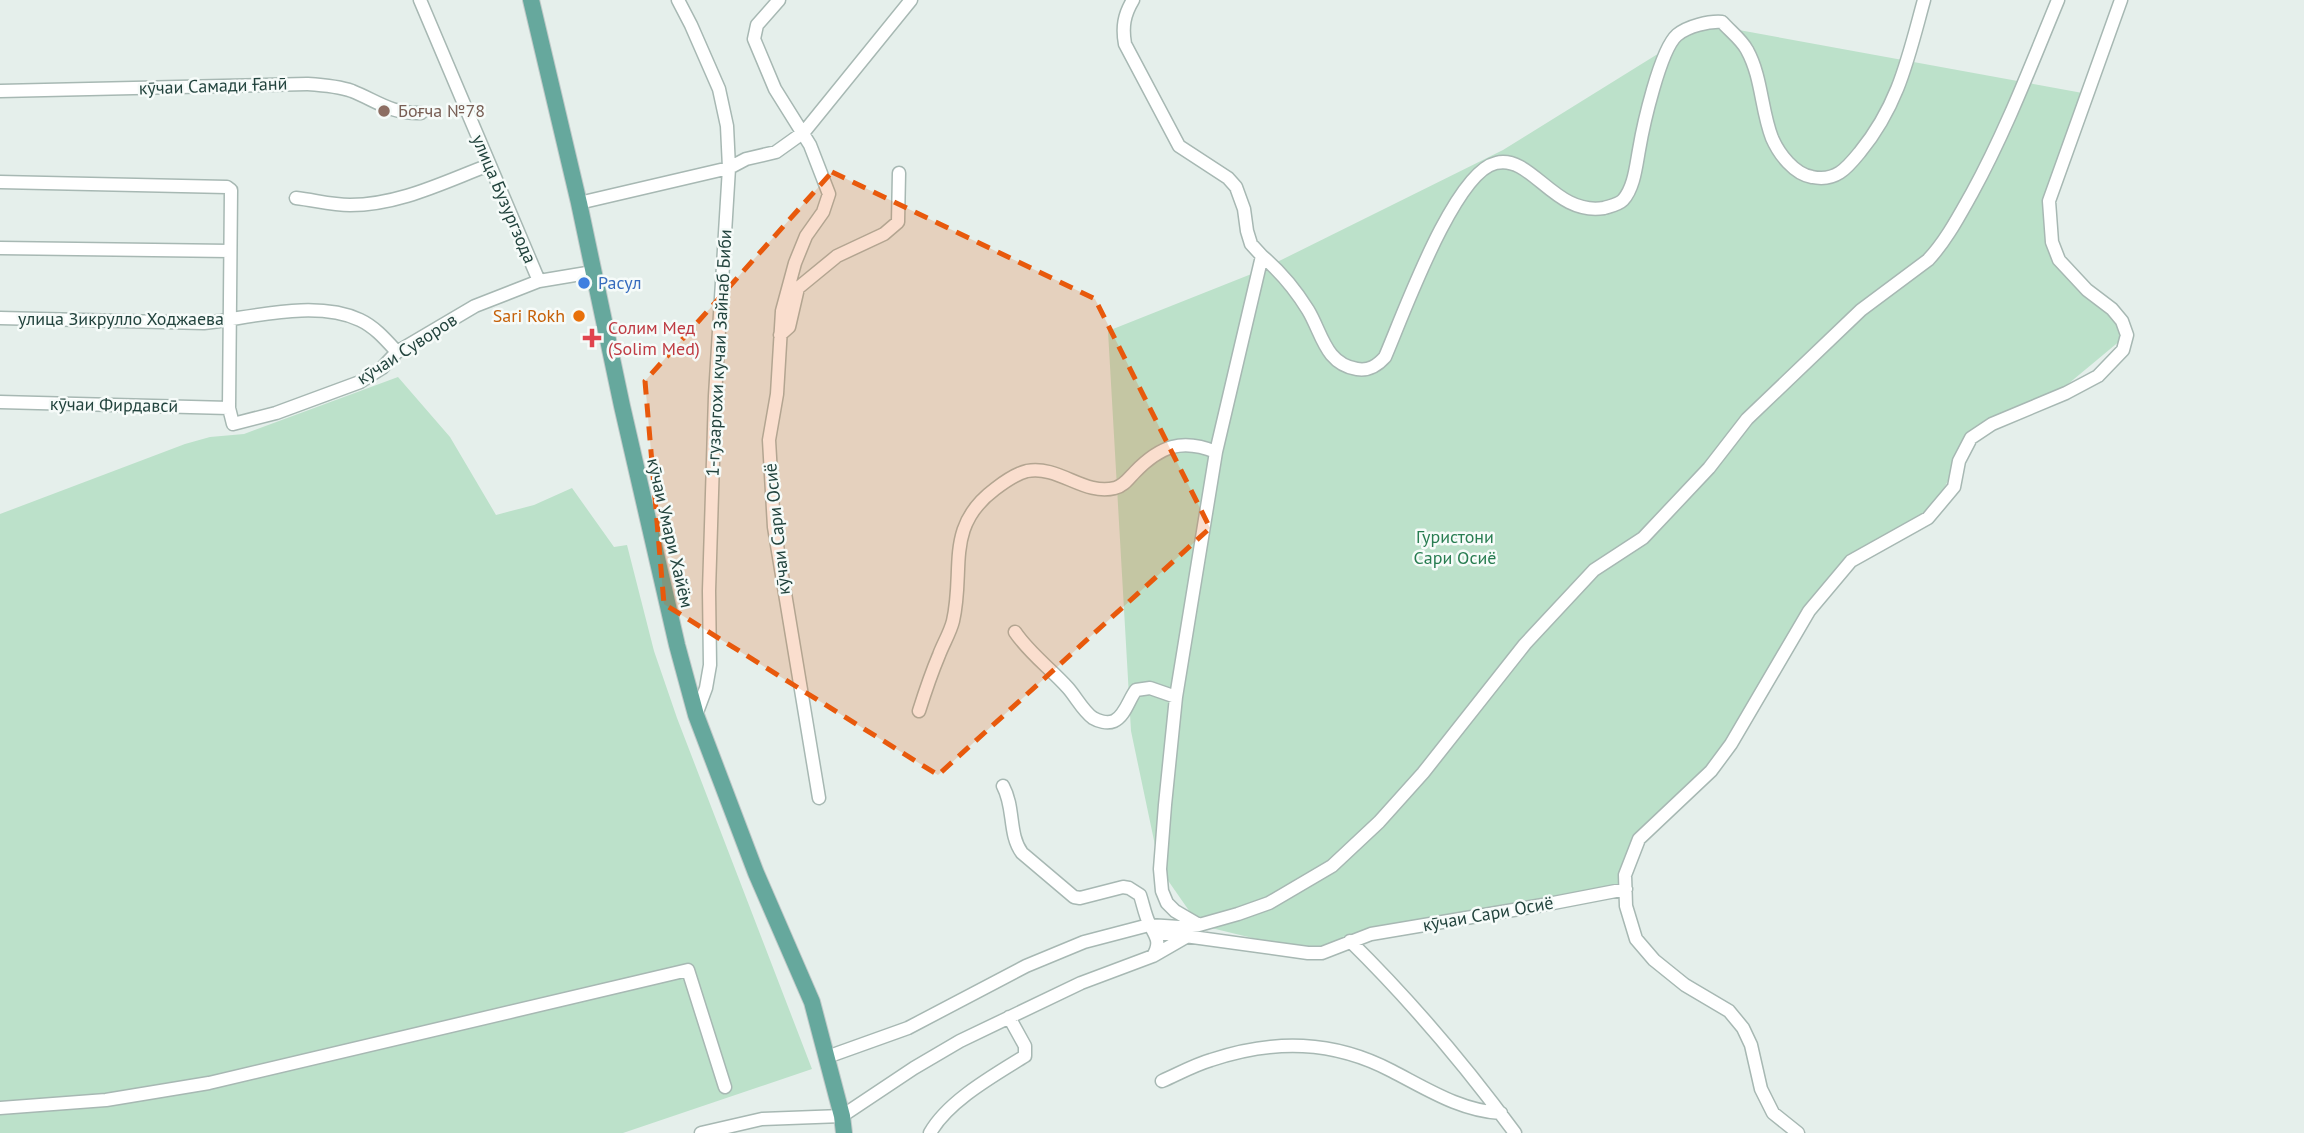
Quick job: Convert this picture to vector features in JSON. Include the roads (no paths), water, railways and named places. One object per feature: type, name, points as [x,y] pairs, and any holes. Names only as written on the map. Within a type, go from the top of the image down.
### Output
[{"type":"main road","name":"кӯчаи Умари Хайём","points":[[531,0],[579,204],[650,533],[696,715],[756,873],[808,992],[828,1057],[844,1133]]},
{"type":"street","name":"улица Бузургзода","points":[[420,0],[539,281]]},
{"type":"street","name":"1-гузаргохи кучаи Зайнаб Биби","points":[[678,0],[719,89],[727,125],[729,168],[715,396],[709,665],[706,688],[696,715]]},
{"type":"street","name":"кӯчаи Сари Осиё","points":[[779,0],[757,25],[754,39],[775,89],[804,132],[829,194],[795,263],[782,311],[777,394],[769,440],[774,527],[819,798]]},
{"type":"street","points":[[579,204],[729,168],[746,159],[776,152],[804,132],[911,0]]},
{"type":"street","points":[[1133,0],[1124,18],[1125,44],[1179,146],[1228,178],[1236,187],[1251,243],[1292,286],[1310,313],[1334,360],[1345,367],[1362,370],[1376,366],[1385,357],[1436,238],[1478,173],[1489,166],[1506,162],[1519,167],[1564,201],[1585,209],[1618,204],[1625,199],[1630,188],[1643,126],[1665,57],[1677,36],[1708,21],[1722,22],[1747,49],[1772,138],[1792,168],[1809,177],[1826,179],[1844,172],[1875,133],[1891,107],[1924,0]]},
{"type":"street","points":[[1152,928],[1199,925],[1269,903],[1332,866],[1379,822],[1423,773],[1525,644],[1594,570],[1643,538],[1709,468],[1747,419],[1861,310],[1937,251],[1997,147],[2058,0]]},
{"type":"street","points":[[1798,1133],[1773,1113],[1761,1089],[1751,1045],[1743,1028],[1730,1011],[1685,985],[1654,960],[1636,939],[1626,906],[1625,875],[1639,839],[1677,800],[1711,771],[1731,744],[1809,611],[1851,561],[1928,518],[1954,487],[1959,461],[1971,438],[1992,424],[2066,393],[2098,376],[2123,350],[2127,335],[2122,321],[2059,260],[2052,242],[2049,221],[2049,201],[2121,0]]},
{"type":"street","name":"кӯчаи Самади Ғанӣ","points":[[0,91],[307,84],[354,92],[398,112],[421,113]]},
{"type":"street","points":[[296,198],[348,205],[382,203],[409,196],[489,165]]},
{"type":"street","points":[[780,335],[789,327],[798,288],[837,256],[884,234],[898,222],[899,173]]},
{"type":"street","points":[[0,182],[228,187],[231,190],[229,408]]},
{"type":"street","points":[[0,248],[230,251]]},
{"type":"street","points":[[1199,925],[1175,911],[1167,903],[1162,891],[1160,869],[1176,697],[1216,452],[1262,256]]},
{"type":"street","name":"кӯчаи Суворов","points":[[229,408],[233,424],[276,413],[360,382],[382,368],[397,352],[475,306],[539,281],[593,272]]},
{"type":"street","name":"улица Зикрулло Ходжаева","points":[[0,318],[204,323],[274,312],[335,313],[359,319],[373,328],[397,352]]},
{"type":"street","name":"кӯчаи Фирдавсӣ","points":[[0,402],[229,408]]},
{"type":"street","points":[[919,711],[954,619],[961,534],[970,513],[981,500],[1006,480],[1025,472],[1053,472],[1091,488],[1113,489],[1122,486],[1148,459],[1161,450],[1187,444],[1216,452]]},
{"type":"street","points":[[1014,632],[1028,650],[1065,684],[1093,718],[1104,722],[1113,721],[1122,715],[1129,698],[1136,690],[1143,688],[1176,697]]},
{"type":"street","points":[[1003,786],[1010,799],[1015,838],[1022,853],[1074,897],[1080,898],[1123,887],[1140,895],[1157,943],[1153,956]]},
{"type":"street","name":"кӯчаи Сари Осиё","points":[[828,1057],[908,1028],[1026,966],[1084,942],[1152,928],[1185,937],[1322,953],[1371,934],[1626,889]]},
{"type":"street","points":[[701,1133],[762,1119],[842,1116],[960,1041],[1093,978],[1153,956],[1185,937]]},
{"type":"street","points":[[1350,941],[1391,981],[1516,1133]]},
{"type":"street","points":[[0,1108],[106,1100],[209,1083],[688,970],[725,1087]]},
{"type":"street","points":[[930,1133],[938,1119],[960,1100],[1025,1056],[1025,1046],[1009,1017]]},
{"type":"street","points":[[1162,1081],[1210,1060],[1255,1048],[1289,1045],[1343,1050],[1379,1064],[1457,1104],[1482,1112],[1501,1114]]},
{"type":"street","points":[[762,1119],[765,1133]]},
{"type":"place","name":"Боғча №78","points":[[384,111]]},
{"type":"place","name":"Расул","points":[[584,283]]},
{"type":"place","name":"Sari Rokh","points":[[579,316]]},
{"type":"place","name":"Солим Мед (Solim Med)","points":[[592,338]]},
{"type":"park label","name":"Гуристони Сари Осиё","points":[[1455,547]]}]
